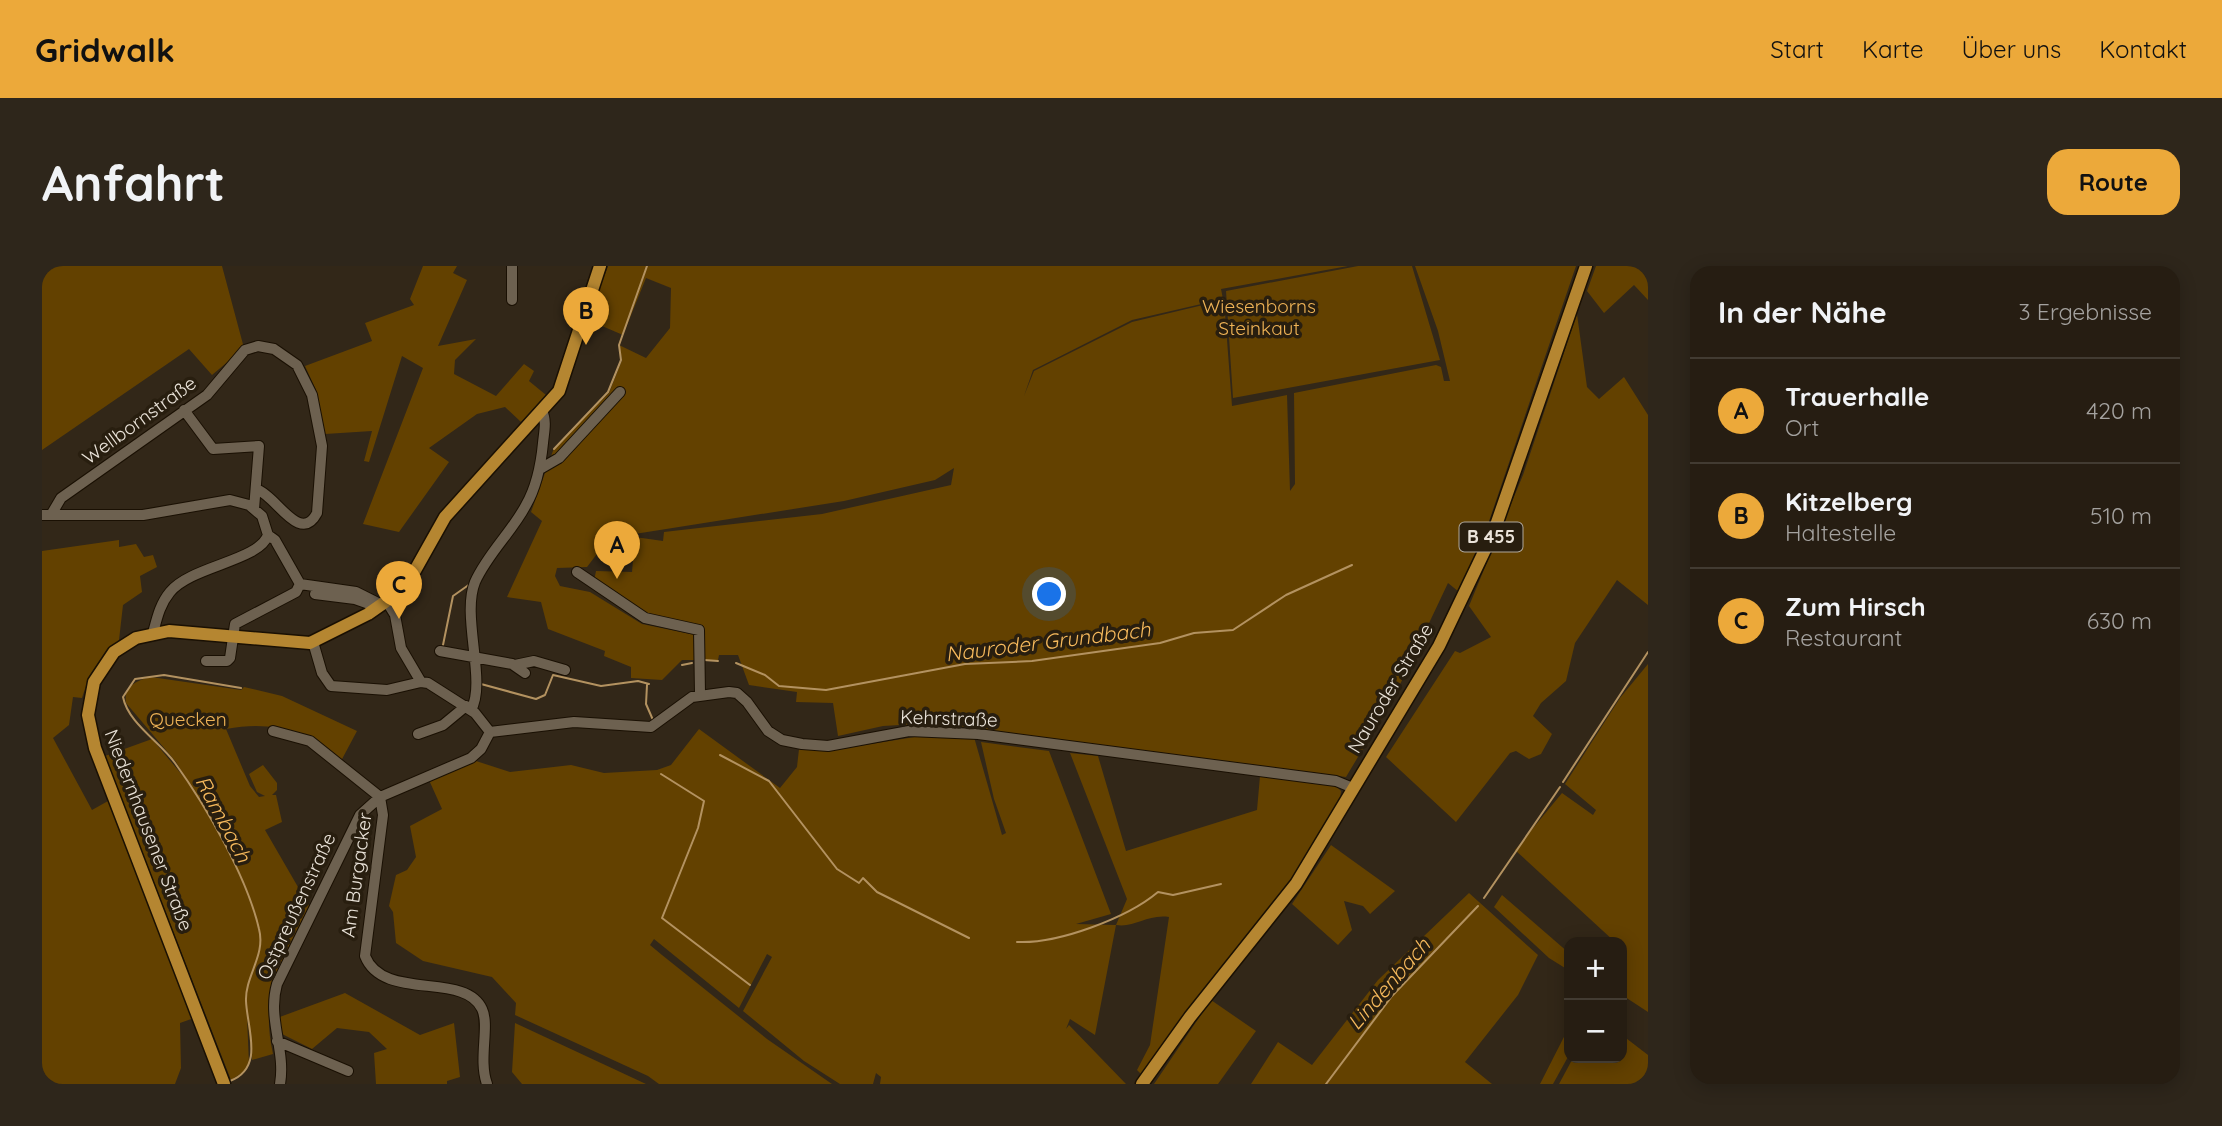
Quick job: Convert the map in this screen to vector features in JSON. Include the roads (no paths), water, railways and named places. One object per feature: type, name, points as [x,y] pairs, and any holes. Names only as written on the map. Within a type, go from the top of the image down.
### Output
[{"type":"main road","name":"Niedernhausener Straße","points":[[223,1082],[97,756],[88,723],[91,690],[102,666],[121,647],[153,633],[177,631],[296,644],[313,642],[382,605],[409,581],[445,517],[561,387],[600,266]]},
{"type":"main road","name":"Nauroder Straße","points":[[1142,1084],[1190,1017],[1296,884],[1439,646],[1471,584],[1494,531],[1586,266]]},
{"type":"street","points":[[512,266],[512,300]]},
{"type":"street","name":"Wellbornstraße","points":[[46,515],[61,498],[216,386],[246,350],[266,347],[281,353],[296,365],[312,395],[321,433],[321,470],[313,519],[304,524],[294,522],[270,495],[258,490]]},
{"type":"street","points":[[540,469],[559,458],[620,391]]},
{"type":"street","points":[[184,410],[213,449],[259,446],[258,490],[254,509]]},
{"type":"street","points":[[418,734],[443,726],[474,703],[475,658],[471,615],[474,585],[526,506],[540,469],[545,424],[542,411]]},
{"type":"street","points":[[46,515],[143,515],[230,499],[254,509],[265,520],[268,536],[263,544],[253,551],[195,573],[179,583],[163,602],[153,633]]},
{"type":"street","points":[[268,536],[275,540],[300,584]]},
{"type":"street","points":[[577,572],[645,618],[699,630],[700,694]]},
{"type":"street","points":[[300,584],[356,592],[382,605],[394,615],[401,648],[421,682]]},
{"type":"street","points":[[206,661],[230,659],[238,621],[296,592],[300,584]]},
{"type":"street","points":[[315,594],[382,605]]},
{"type":"street","points":[[273,731],[310,741],[380,797],[471,758],[481,749],[490,732],[468,708],[428,683],[421,682],[387,690],[331,686],[322,673],[313,642]]},
{"type":"street","points":[[440,651],[515,665],[529,661],[565,670]]},
{"type":"street","points":[[515,665],[525,673]]},
{"type":"street","name":"Kehrstraße","points":[[490,732],[530,730],[567,723],[651,727],[684,701],[700,694],[737,693],[768,730],[782,740],[802,744],[828,746],[909,731],[978,734],[1336,781],[1353,788]]},
{"type":"street","name":"Ostpreußenstraße","points":[[280,1084],[282,1060],[273,1010],[280,976],[356,821],[367,805],[380,797]]},
{"type":"street","name":"Am Burgacker","points":[[380,797],[383,815],[365,956],[372,969],[385,978],[461,993],[475,999],[485,1016],[481,1058],[487,1084]]},
{"type":"street","points":[[277,1041],[348,1071]]},
{"type":"waterway","name":"Rambach","points":[[554,449],[608,392],[621,360],[619,345],[647,266]]},
{"type":"waterway","name":"Nauroder Grundbach","points":[[736,663],[765,675],[779,686],[826,690],[965,664],[1032,661],[1160,643],[1194,633],[1233,630],[1286,595],[1352,565]]},
{"type":"waterway","name":"Rambach","points":[[443,645],[453,596],[470,584]]},
{"type":"waterway","name":"Lindenbach","points":[[1563,782],[1648,652]]},
{"type":"waterway","points":[[704,660],[718,661]]},
{"type":"waterway","points":[[682,665],[692,663]]},
{"type":"waterway","name":"Rambach","points":[[230,1081],[241,1075],[251,1057],[246,1001],[260,948],[259,929],[235,865],[200,800],[169,755],[131,715],[123,697],[135,679],[164,675],[241,688]]},
{"type":"waterway","points":[[481,684],[536,699],[545,695],[553,675],[601,686],[638,681],[649,684]]},
{"type":"waterway","points":[[647,685],[646,704],[653,720]]},
{"type":"waterway","points":[[720,755],[769,781],[837,869],[859,883],[863,878],[877,892],[969,938]]},
{"type":"waterway","points":[[661,774],[704,801],[698,828],[662,918],[750,985]]},
{"type":"waterway","name":"Lindenbach","points":[[1484,898],[1560,787]]},
{"type":"waterway","points":[[1017,942],[1052,939],[1091,928],[1129,911],[1158,892],[1173,895],[1221,884]]},
{"type":"waterway","name":"Lindenbach","points":[[1326,1084],[1392,996],[1478,906]]},
{"type":"place","name":"Kitzelberg","points":[[586,345]]},
{"type":"place","name":"Trauerhalle","points":[[617,579]]},
{"type":"place","name":"Zum Hirsch","points":[[399,619]]},
{"type":"park label","name":"Wiesenborns Steinkaut","points":[[1259,317]]},
{"type":"park label","name":"Quecken","points":[[188,719]]}]
